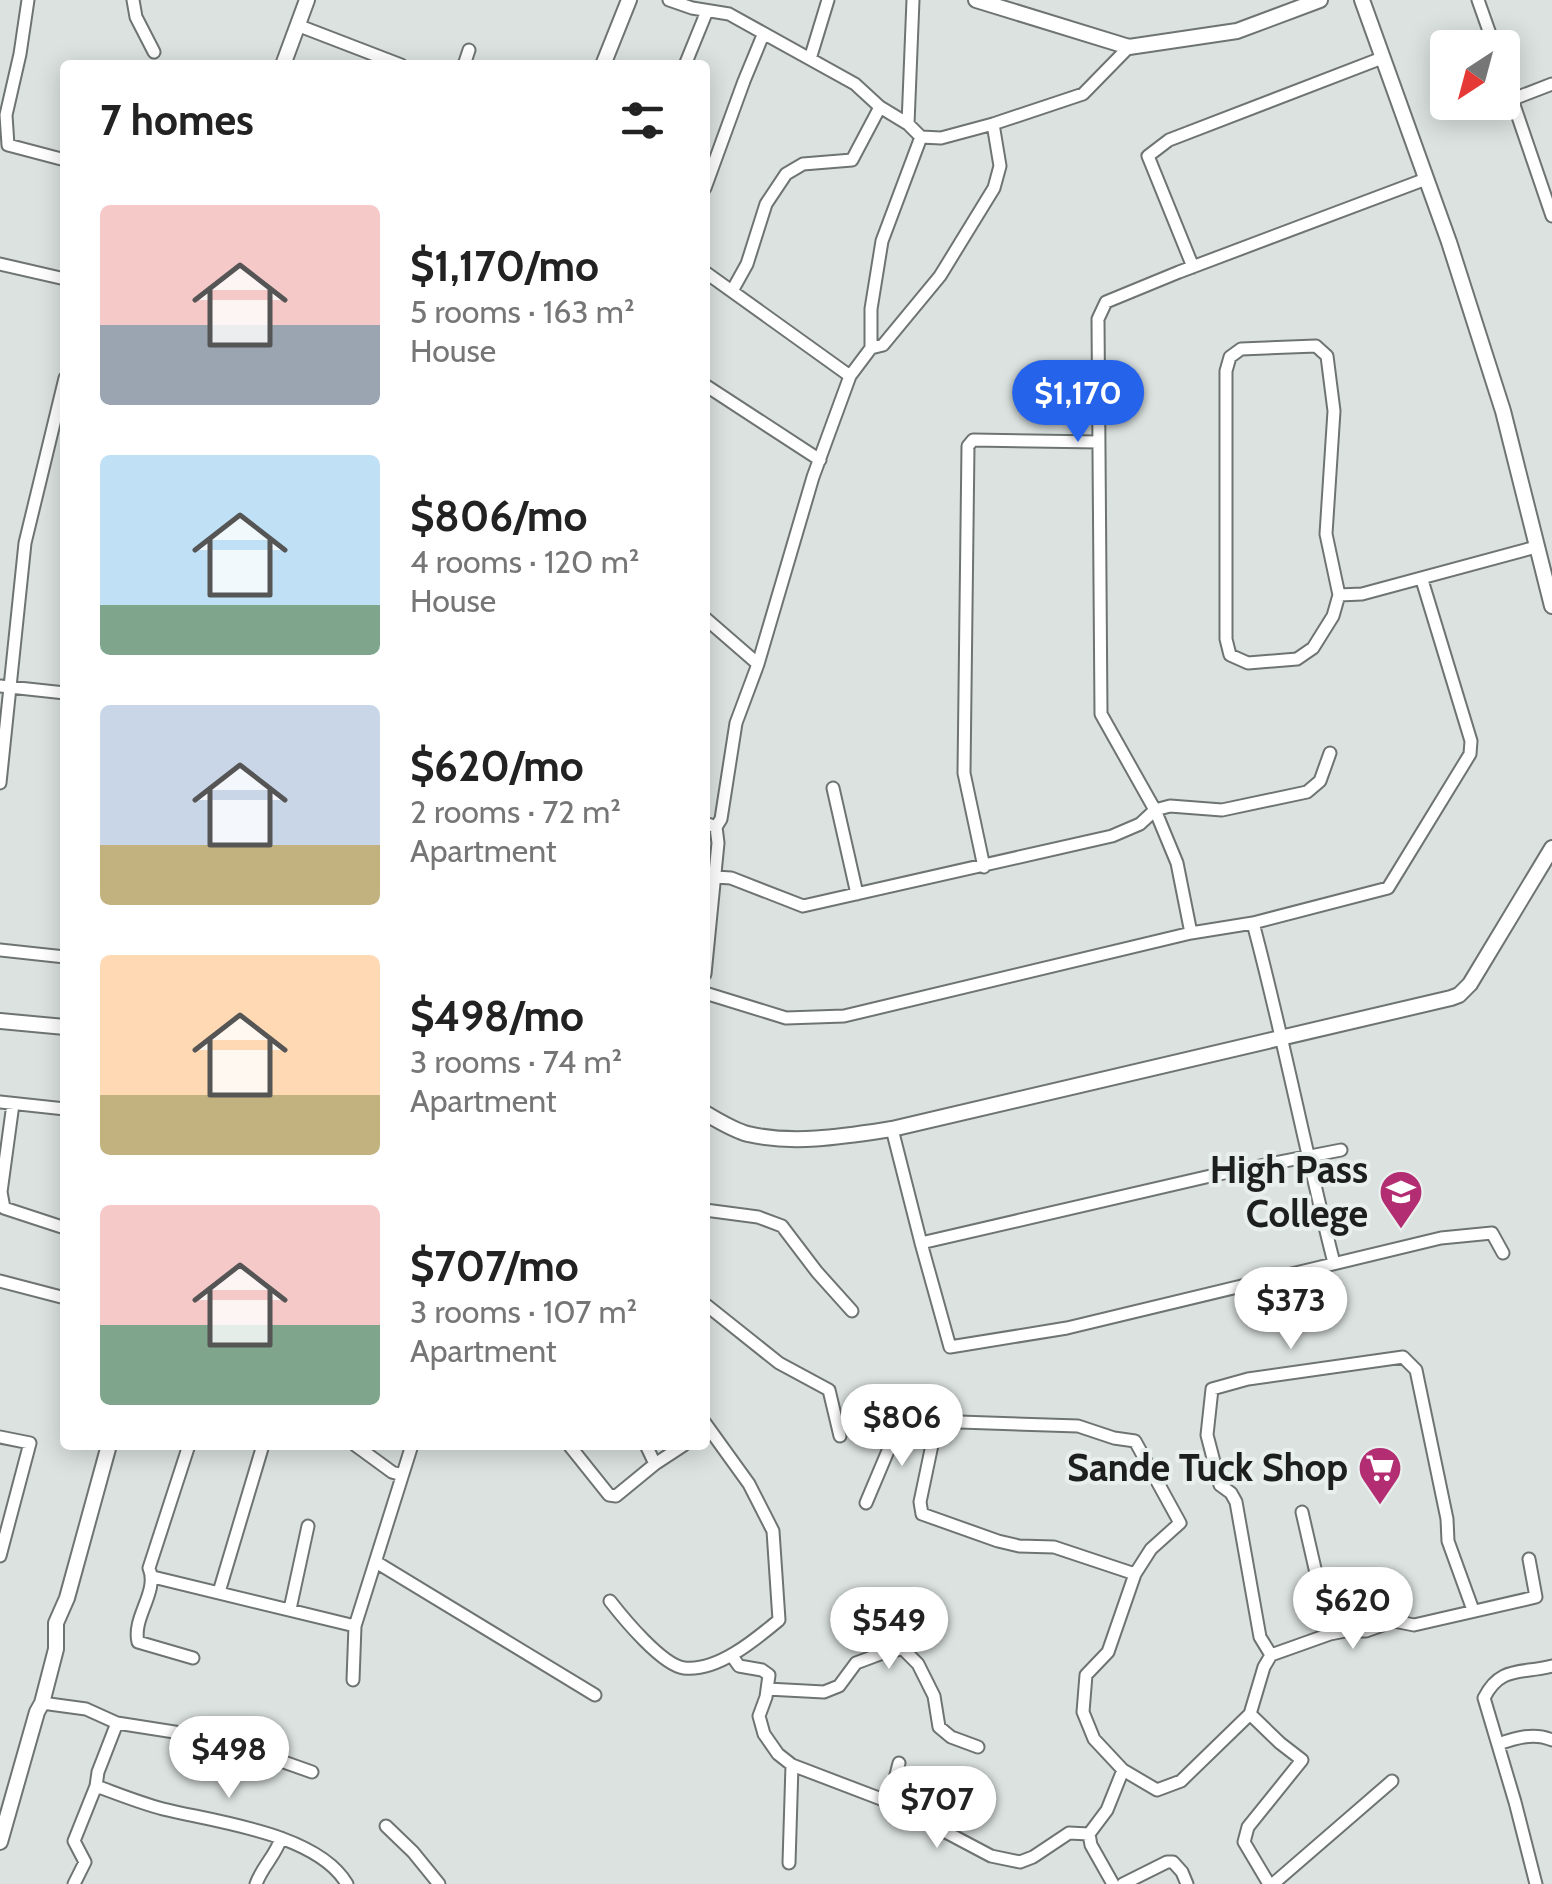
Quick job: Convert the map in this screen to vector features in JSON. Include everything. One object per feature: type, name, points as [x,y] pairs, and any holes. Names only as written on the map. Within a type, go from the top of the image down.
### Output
[{"type":"street","points":[[28,0],[6,115],[8,144],[60,159]]},
{"type":"street","points":[[133,0],[136,17],[154,52]]},
{"type":"street","points":[[285,60],[306,0]]},
{"type":"street","points":[[605,60],[628,0]]},
{"type":"street","points":[[670,0],[729,14],[810,58],[855,84],[921,137],[941,138],[1083,94],[1128,47]]},
{"type":"street","points":[[810,58],[828,0]]},
{"type":"street","points":[[908,124],[912,0]]},
{"type":"street","points":[[976,0],[1128,47],[1236,31],[1320,0]]},
{"type":"street","points":[[1362,0],[1503,411],[1552,606]]},
{"type":"street","points":[[1478,0],[1488,30]]},
{"type":"street","points":[[687,60],[707,11]]},
{"type":"street","points":[[298,25],[388,60]]},
{"type":"street","points":[[710,174],[763,35]]},
{"type":"street","points":[[466,60],[469,50]]},
{"type":"street","points":[[1193,267],[1148,156],[1169,140],[1382,58]]},
{"type":"street","points":[[1520,96],[1552,84]]},
{"type":"street","points":[[732,291],[746,264],[766,204],[786,174],[804,164],[852,160],[880,106]]},
{"type":"street","points":[[1520,120],[1552,216]]},
{"type":"street","points":[[871,348],[883,345],[940,276],[994,188],[1000,166],[993,124]]},
{"type":"street","points":[[710,893],[716,877],[718,843],[710,825],[721,819],[736,723],[850,376],[871,348],[871,309],[882,241],[921,137]]},
{"type":"street","points":[[1191,934],[1177,864],[1155,810],[1101,714],[1098,319],[1106,302],[1426,179]]},
{"type":"street","points":[[0,264],[60,278]]},
{"type":"street","points":[[710,276],[850,376]]},
{"type":"street","points":[[1316,346],[1327,356],[1334,411],[1326,534],[1340,595],[1333,616],[1313,648],[1297,658],[1248,664],[1230,655],[1226,639],[1226,371],[1230,356],[1241,349],[1316,346]]},
{"type":"street","points":[[710,388],[820,460]]},
{"type":"street","points":[[0,783],[4,687],[26,543],[60,399]]},
{"type":"street","points":[[984,867],[964,773],[968,446],[973,440],[1099,442]]},
{"type":"street","points":[[1340,595],[1422,580],[1536,547]]},
{"type":"street","points":[[710,995],[786,1018],[844,1016],[1191,934],[1253,923],[1388,888],[1470,754],[1471,741],[1422,580]]},
{"type":"street","points":[[710,622],[758,664]]},
{"type":"street","points":[[4,687],[60,693]]},
{"type":"street","points":[[716,877],[731,878],[802,906],[1112,836],[1140,824],[1155,810],[1170,806],[1222,810],[1306,792],[1320,780],[1330,753]]},
{"type":"street","points":[[833,788],[857,894]]},
{"type":"street","points":[[710,1116],[735,1130],[760,1136],[822,1138],[892,1129],[1458,994],[1470,984],[1552,848]]},
{"type":"street","points":[[1253,923],[1334,1262]]},
{"type":"street","points":[[0,950],[60,956]]},
{"type":"street","points":[[0,1021],[60,1027]]},
{"type":"street","points":[[60,1108],[6,1103],[1,1192],[4,1208],[60,1226]]},
{"type":"street","points":[[892,1129],[950,1348],[1068,1328],[1441,1238],[1492,1233],[1503,1253]]},
{"type":"street","points":[[921,1242],[1341,1150]]},
{"type":"street","points":[[710,1211],[758,1217],[782,1226],[852,1311]]},
{"type":"street","points":[[0,1281],[60,1297]]},
{"type":"street","points":[[710,1308],[779,1362],[829,1390],[840,1436]]},
{"type":"street","points":[[1272,1655],[1260,1637],[1236,1502],[1220,1485],[1207,1435],[1212,1389],[1248,1379],[1404,1356],[1416,1370],[1448,1541],[1473,1610]]},
{"type":"street","points":[[866,1503],[901,1420],[1078,1426],[1114,1438],[1136,1440],[1180,1523],[1150,1549],[1135,1574],[1108,1652],[1086,1675],[1083,1712],[1094,1739],[1123,1770],[1157,1790],[1181,1781],[1250,1714],[1264,1667],[1272,1655],[1330,1634],[1366,1632],[1394,1621],[1414,1625],[1536,1598],[1529,1559]]},
{"type":"street","points":[[937,1421],[920,1502],[922,1514],[998,1541],[1054,1547],[1135,1574]]},
{"type":"street","points":[[610,1601],[638,1636],[680,1668],[700,1668],[732,1656],[778,1620],[773,1531],[749,1484],[710,1433]]},
{"type":"street","points":[[0,1438],[30,1443],[0,1556]]},
{"type":"street","points":[[0,1842],[56,1649],[56,1623],[68,1598],[108,1450]]},
{"type":"street","points":[[187,1450],[150,1568],[153,1577],[136,1632],[138,1642],[193,1658]]},
{"type":"street","points":[[219,1592],[262,1450]]},
{"type":"street","points":[[362,1450],[392,1472],[402,1474]]},
{"type":"street","points":[[353,1680],[355,1626],[410,1450]]},
{"type":"street","points":[[573,1450],[609,1494],[616,1496],[676,1450]]},
{"type":"street","points":[[648,1450],[655,1464]]},
{"type":"street","points":[[1302,1512],[1330,1634]]},
{"type":"street","points":[[290,1610],[308,1526]]},
{"type":"street","points":[[376,1562],[595,1695]]},
{"type":"street","points":[[153,1577],[355,1626]]},
{"type":"street","points":[[768,1688],[824,1692],[839,1686],[856,1663],[888,1650],[903,1650],[918,1664],[934,1696],[939,1727],[951,1737],[978,1748]]},
{"type":"street","points":[[732,1656],[739,1666],[762,1670],[769,1676],[759,1716],[764,1734],[778,1754],[792,1765],[889,1802],[991,1856],[1020,1862],[1069,1833],[1089,1834]]},
{"type":"street","points":[[1536,1884],[1484,1698],[1502,1675],[1552,1666]]},
{"type":"street","points":[[42,1703],[86,1709],[117,1723],[219,1739],[312,1772]]},
{"type":"street","points":[[1250,1714],[1302,1760],[1248,1827],[1244,1842],[1271,1884],[1392,1781]]},
{"type":"street","points":[[74,1884],[85,1862],[74,1840],[117,1723]]},
{"type":"street","points":[[1498,1744],[1520,1737],[1542,1736],[1552,1740]]},
{"type":"street","points":[[889,1802],[899,1763]]},
{"type":"street","points":[[789,1862],[792,1765]]},
{"type":"street","points":[[1113,1884],[1090,1845],[1089,1834],[1107,1810],[1123,1770]]},
{"type":"street","points":[[96,1786],[160,1808],[229,1822],[280,1838],[317,1856],[341,1874],[347,1884]]},
{"type":"street","points":[[386,1826],[438,1884]]},
{"type":"street","points":[[256,1884],[280,1838]]},
{"type":"street","points":[[1123,1884],[1167,1862],[1173,1862],[1188,1884]]},
{"type":"place","name":"High Pass College","points":[[1401,1230]]},
{"type":"place","name":"Sande Tuck Shop","points":[[1380,1506]]}]
